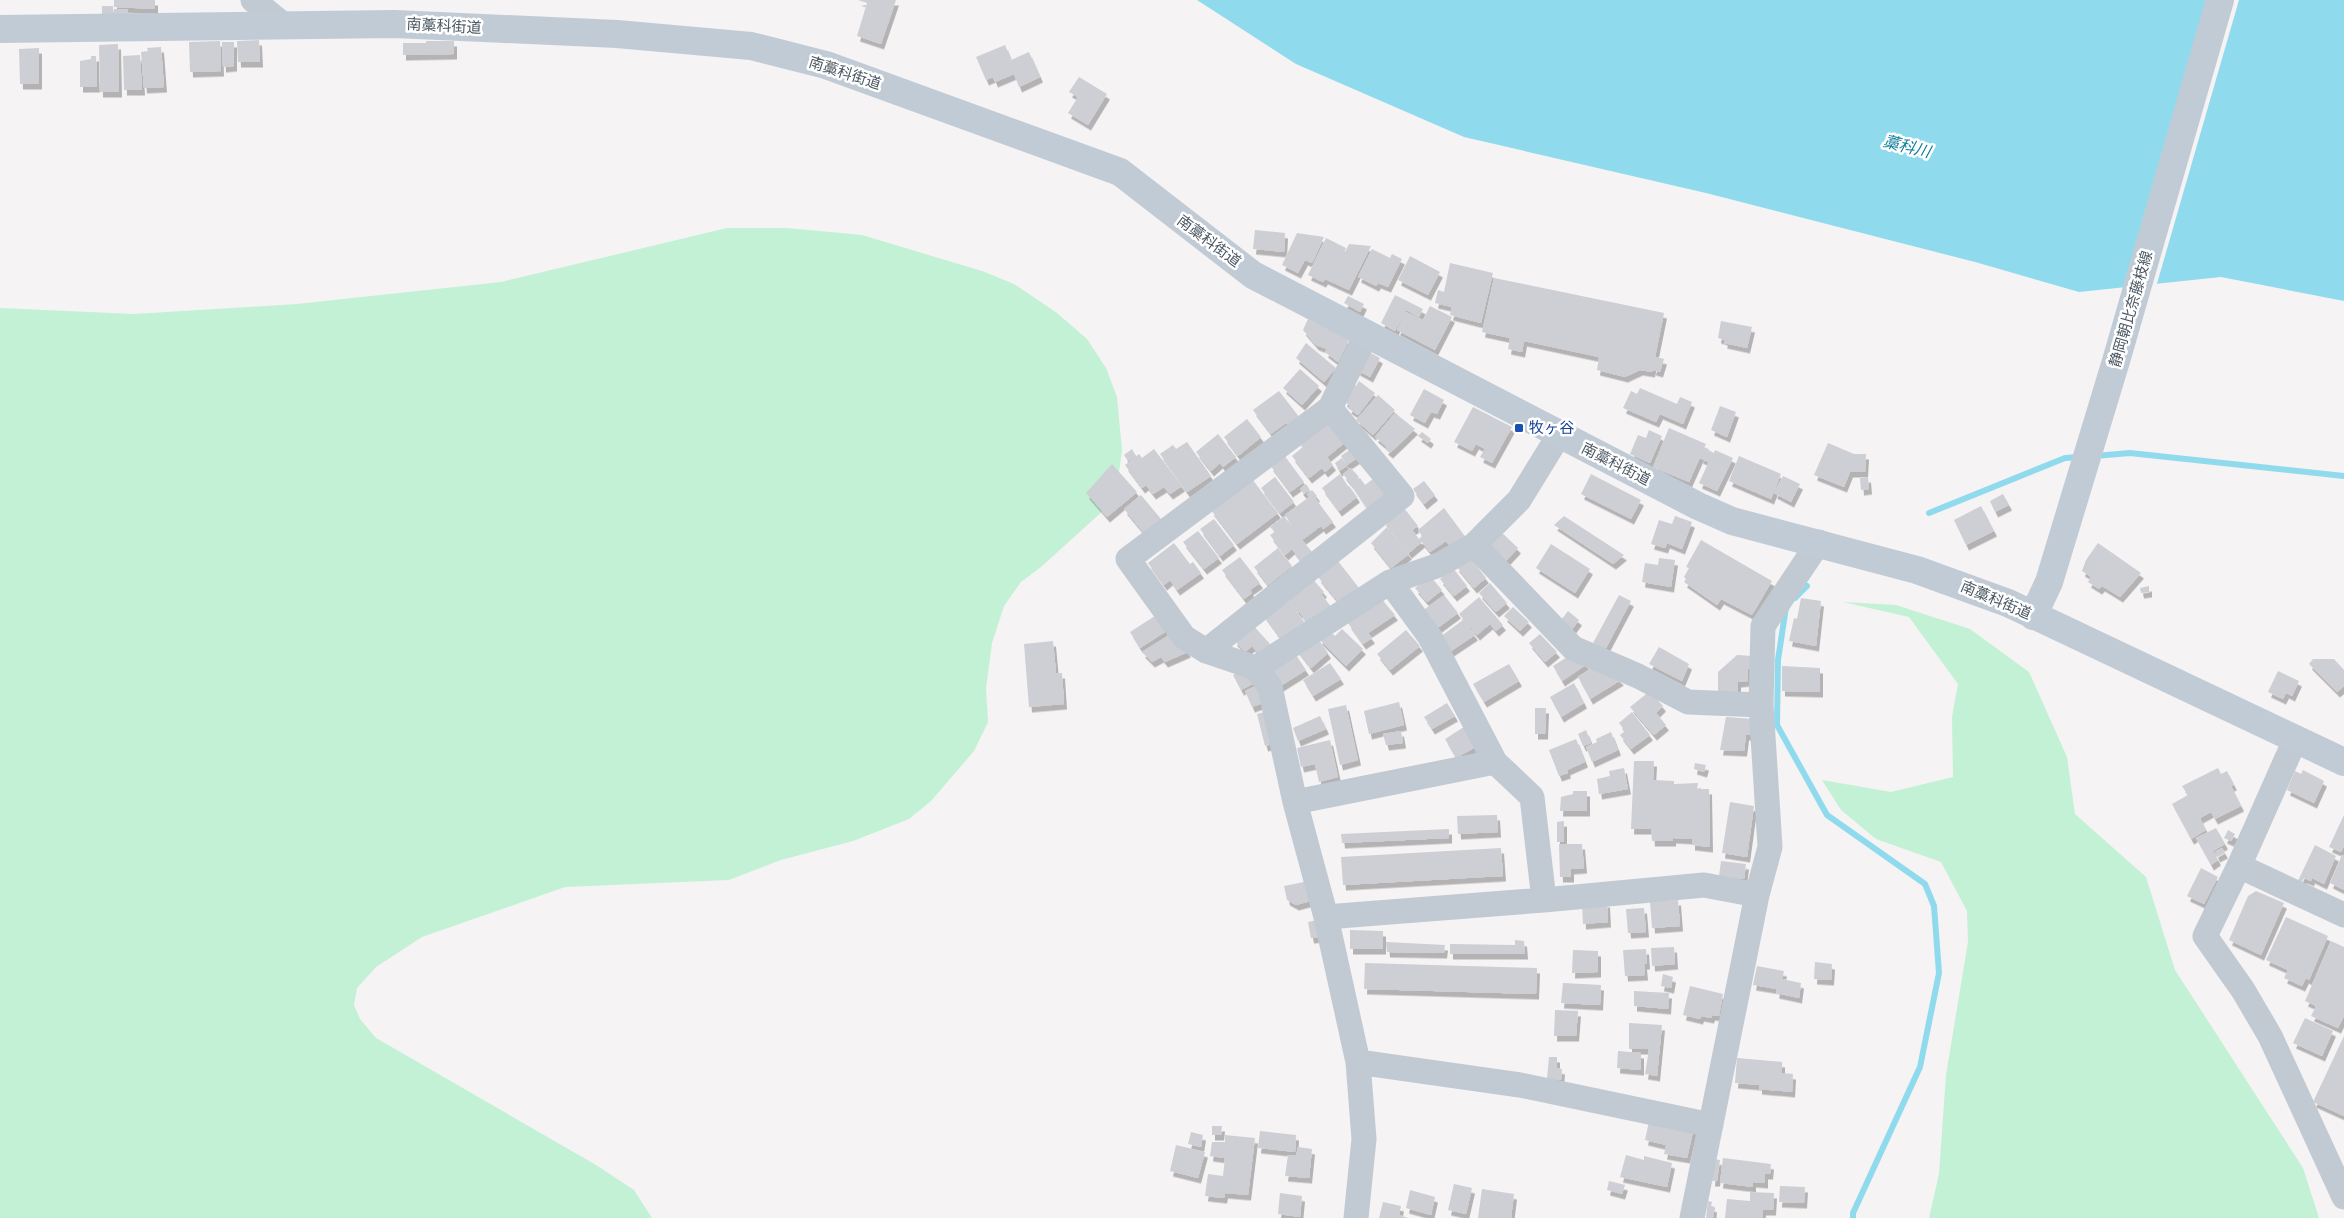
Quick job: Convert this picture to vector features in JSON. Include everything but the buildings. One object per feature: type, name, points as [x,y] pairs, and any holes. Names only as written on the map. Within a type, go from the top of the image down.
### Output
[{"type":"main road","name":"静岡朝比奈藤枝線","points":[[2033,616],[2049,582],[2116,362],[2220,0]]},
{"type":"main road","name":"南藁科街道","points":[[0,29],[395,24],[617,34],[751,46],[826,65],[1120,172],[1253,274],[1559,435],[1732,521],[1818,542],[1969,587],[2344,762]]},
{"type":"street","points":[[253,0],[285,26]]},
{"type":"street","points":[[1356,1218],[1364,1139],[1358,1062],[1326,917],[1295,802],[1270,686],[1256,668],[1206,651],[1184,637],[1128,560],[1330,408],[1367,334]]},
{"type":"street","points":[[1206,651],[1402,496],[1330,408]]},
{"type":"street","points":[[1256,668],[1390,582],[1439,565],[1474,545],[1519,500],[1559,435]]},
{"type":"street","points":[[1692,1218],[1757,895],[1770,847],[1761,705],[1763,626],[1818,542]]},
{"type":"street","points":[[1474,545],[1573,648],[1638,676],[1688,702],[1761,705]]},
{"type":"street","points":[[1390,582],[1430,636],[1496,762],[1532,797],[1544,900]]},
{"type":"street","points":[[2295,740],[2239,866],[2205,936],[2244,990],[2270,1036],[2344,1197]]},
{"type":"street","points":[[1295,802],[1496,762]]},
{"type":"street","points":[[2239,866],[2344,915]]},
{"type":"street","points":[[1326,917],[1704,885],[1757,895]]},
{"type":"street","points":[[1358,1062],[1520,1085],[1711,1125]]},
{"type":"green space","points":[[727,228],[787,228],[862,235],[982,271],[1014,284],[1057,313],[1087,339],[1106,368],[1117,397],[1122,450],[1118,480],[1105,509],[1041,567],[1021,582],[1004,606],[992,643],[986,688],[988,722],[974,751],[931,801],[909,819],[853,841],[781,860],[729,880],[565,887],[422,937],[376,967],[357,988],[354,1005],[360,1019],[376,1038],[596,1165],[634,1190],[652,1218],[0,1218],[0,308],[134,314],[297,304],[501,282]]},
{"type":"green space","points":[[1843,602],[1896,605],[1970,629],[2029,672],[2067,757],[2075,814],[2146,877],[2175,970],[2303,1168],[2319,1218],[1929,1218],[1939,1174],[1946,1075],[1968,942],[1967,911],[1941,862],[1876,839],[1841,810],[1822,780],[1891,792],[1953,777],[1952,717],[1958,684],[1909,617]]},
{"type":"water","name":"藁科川","points":[[1197,0],[2344,0],[2344,301],[2221,277],[2079,292],[1975,262],[1706,193],[1464,137],[1296,64]]},
{"type":"pier","points":[[2209,0],[2239,0],[2156,287],[2124,290]]},
{"type":"waterway","points":[[2095,456],[2130,453],[2344,476]]},
{"type":"waterway","points":[[1929,513],[2065,458],[2080,457]]},
{"type":"waterway","points":[[1795,598],[1807,586]]},
{"type":"waterway","points":[[1786,607],[1778,660],[1777,725],[1827,815],[1925,884],[1934,906],[1939,973],[1920,1067],[1853,1213],[1853,1218]]},
{"type":"place","name":"牧ヶ谷","points":[[1519,428]]}]
